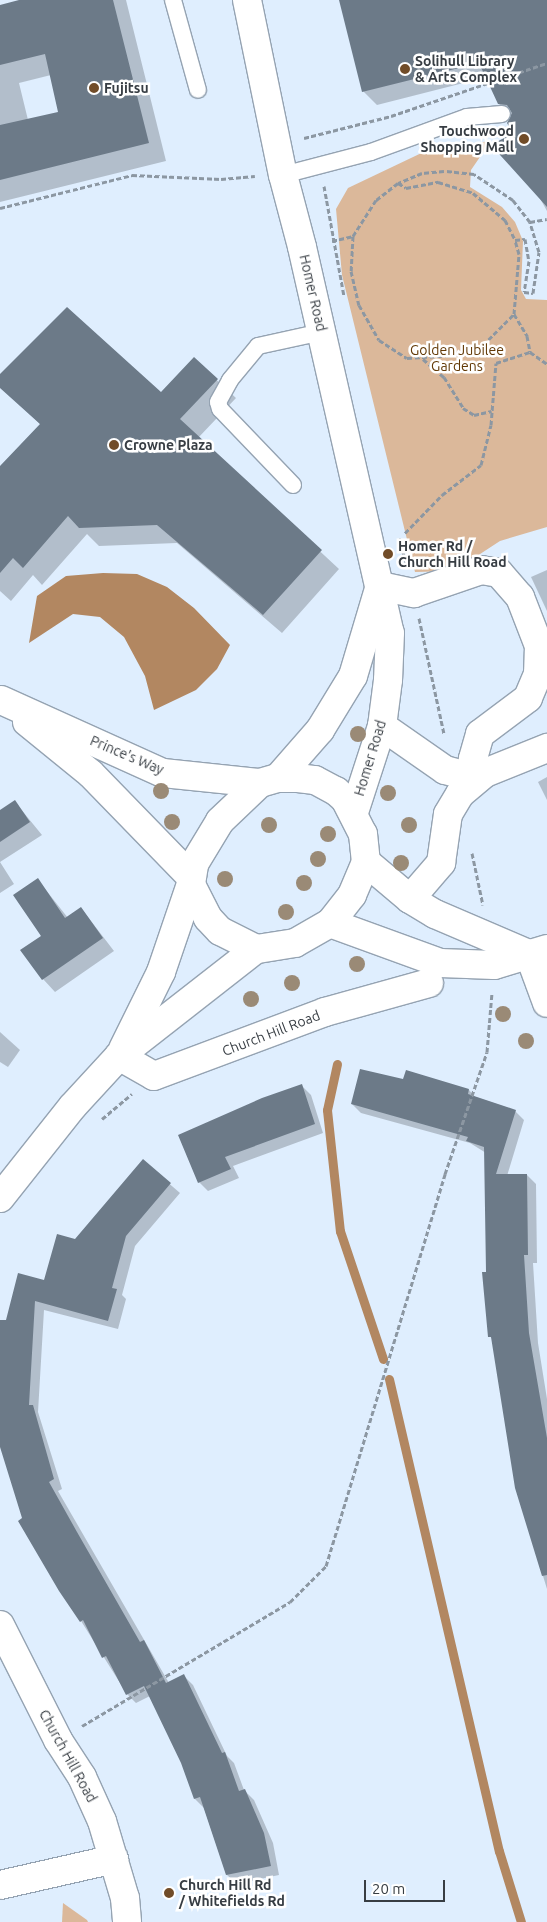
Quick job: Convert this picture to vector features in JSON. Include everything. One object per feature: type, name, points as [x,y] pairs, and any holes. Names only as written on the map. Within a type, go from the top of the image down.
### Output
[{"type":"street","name":"Homer Road","points":[[247,0],[270,171],[322,332],[390,633],[388,680],[382,726],[354,812]]},
{"type":"street","points":[[380,586],[414,593],[481,570],[499,573],[520,597],[539,646],[538,674],[528,698],[480,734],[473,759],[475,778]]},
{"type":"street","name":"Homer Road","points":[[269,780],[320,730],[353,676],[380,586]]},
{"type":"street","name":"Prince's Way","points":[[1,699],[163,773],[269,780]]},
{"type":"street","name":"Prince's Way","points":[[1,699],[91,774],[191,881]]},
{"type":"street","points":[[382,726],[445,770],[475,778]]},
{"type":"street","points":[[410,899],[442,863],[448,814],[460,794],[475,778],[547,748]]},
{"type":"street","points":[[0,1198],[73,1106],[119,1056],[256,949],[295,943],[330,923],[352,895],[366,862],[366,844],[354,812],[336,791],[315,780],[269,780],[208,835],[197,854],[191,881],[161,972],[119,1056]]},
{"type":"street","points":[[366,862],[410,899],[435,914],[538,952]]},
{"type":"street","points":[[191,881],[199,904],[220,931],[256,949]]},
{"type":"street","points":[[330,923],[440,963],[494,965],[538,952]]},
{"type":"street","points":[[538,952],[547,1003]]},
{"type":"street","name":"Church Hill Road","points":[[119,1056],[154,1076],[325,1012],[429,983]]},
{"type":"street","name":"Church Hill Road","points":[[0,1625],[58,1740],[82,1777],[102,1820],[125,1898],[127,1922]]},
{"type":"street","points":[[0,1885],[114,1859]]},
{"type":"lane","points":[[173,0],[198,90]]},
{"type":"lane","points":[[270,171],[371,152],[466,118],[502,114]]},
{"type":"lane","points":[[294,485],[220,409],[218,402],[230,380],[258,346],[322,332]]},
{"type":"path","points":[[298,131],[299,140],[391,116],[547,63]]},
{"type":"path","points":[[0,208],[132,175],[221,179],[259,176],[270,171]]},
{"type":"path","points":[[514,314],[484,345],[454,356],[407,358],[379,340],[359,304],[351,272],[353,236],[376,200],[398,183],[422,173],[444,171],[474,174],[513,200],[530,222],[539,252],[533,293],[524,292],[529,261],[525,239],[515,240]]},
{"type":"path","points":[[398,183],[406,188],[438,182],[473,192],[505,220],[515,240],[519,254],[514,314],[527,336],[530,352],[547,364]]},
{"type":"path","points":[[530,222],[547,219]]},
{"type":"path","points":[[405,533],[442,495],[480,465],[492,411],[496,363],[530,352]]},
{"type":"path","points":[[422,358],[444,377],[463,408],[474,415],[492,411]]},
{"type":"path","points":[[58,1740],[290,1602],[326,1566],[445,1174],[487,1052],[494,965]]},
{"type":"green space","name":"Golden Jubilee Gardens","points":[[491,141],[471,170],[470,187],[502,207],[515,222],[523,241],[521,290],[526,299],[547,300],[547,527],[500,541],[454,571],[415,572],[342,275],[336,209],[348,188],[432,148]]},
{"type":"green space","points":[[63,1903],[87,1920],[88,1922],[62,1922]]},
{"type":"shaded area","points":[[103,573],[137,574],[167,587],[194,608],[230,645],[217,669],[196,690],[154,710],[145,676],[124,637],[100,617],[73,614],[29,643],[37,596],[66,576]]},
{"type":"building","name":"Fujitsu","points":[[19,0],[113,0],[149,143],[0,180],[0,125],[58,112],[45,54],[0,65],[0,5]]},
{"type":"building","name":"Solihull Library & Arts Complex","points":[[339,0],[547,0],[547,207],[491,145],[513,133],[507,123],[512,113],[507,105],[498,104],[479,63],[362,92]]},
{"type":"building","name":"Crowne Plaza","points":[[67,307],[161,392],[194,357],[218,379],[180,419],[322,550],[263,615],[157,525],[79,528],[68,516],[23,568],[13,558],[0,573],[0,466],[40,424],[0,388],[0,374]]},
{"type":"building","points":[[15,800],[30,822],[0,842],[0,810]]},
{"type":"building","points":[[38,878],[65,918],[81,907],[103,938],[42,980],[20,950],[41,936],[13,895]]},
{"type":"building","points":[[360,1069],[403,1079],[406,1070],[469,1089],[468,1094],[516,1110],[496,1174],[527,1174],[528,1255],[524,1255],[529,1333],[547,1438],[547,1575],[542,1576],[515,1488],[491,1337],[488,1337],[482,1272],[486,1272],[484,1147],[466,1141],[468,1137],[351,1104]]},
{"type":"building","points":[[302,1084],[315,1124],[225,1157],[231,1169],[198,1183],[178,1135],[262,1098]]},
{"type":"building","points":[[143,1159],[171,1183],[126,1236],[112,1288],[117,1289],[108,1321],[35,1301],[29,1405],[33,1405],[54,1479],[49,1482],[140,1642],[144,1640],[166,1683],[184,1674],[222,1753],[225,1752],[239,1791],[245,1789],[264,1833],[271,1866],[226,1875],[200,1797],[194,1799],[181,1763],[144,1686],[126,1695],[106,1656],[102,1658],[83,1620],[80,1622],[59,1591],[18,1521],[22,1518],[0,1447],[0,1320],[6,1320],[18,1273],[44,1280],[57,1234],[75,1239]]},
{"type":"waterway","points":[[337,1064],[327,1110],[340,1231],[383,1359]]},
{"type":"waterway","points":[[389,1379],[499,1851],[521,1922]]},
{"type":"place","name":"Solihull Library & Arts Complex","points":[[405,69]]},
{"type":"place","name":"Fujitsu","points":[[94,88]]},
{"type":"place","name":"Touchwood Shopping Mall","points":[[524,139]]},
{"type":"place","name":"Crowne Plaza","points":[[114,445]]},
{"type":"place","name":"Homer Rd / Church Hill Road","points":[[388,554]]},
{"type":"place","name":"Church Hill Rd / Whitefields Rd","points":[[169,1893]]}]
